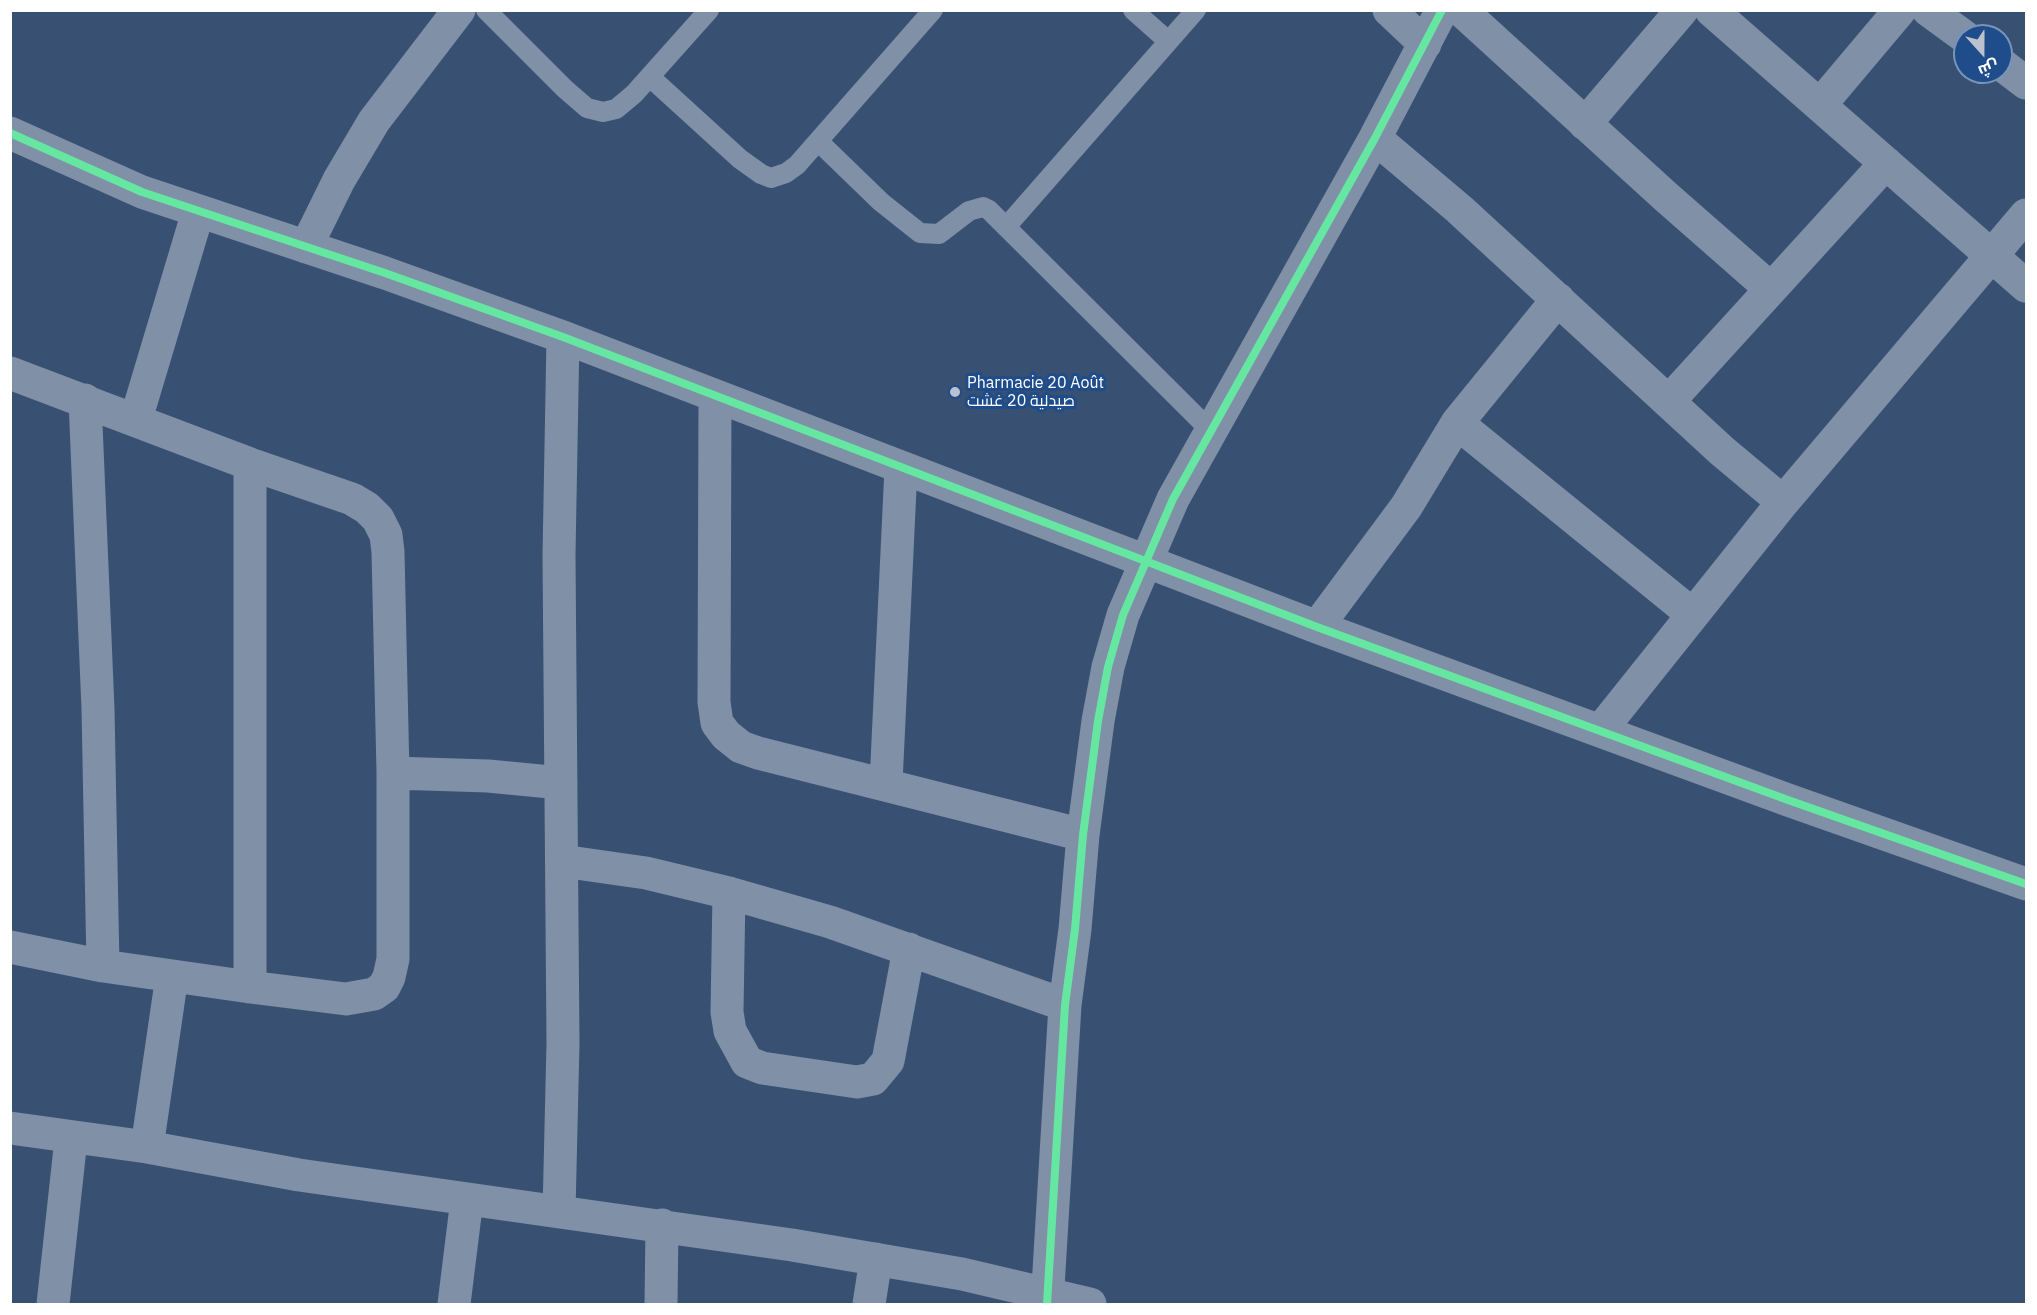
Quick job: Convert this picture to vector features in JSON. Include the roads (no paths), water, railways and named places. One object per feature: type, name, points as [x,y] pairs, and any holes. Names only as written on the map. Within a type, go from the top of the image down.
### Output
[{"type":"street","points":[[306,247],[339,180],[374,121],[459,10]]},
{"type":"street","points":[[1389,10],[1425,44]]},
{"type":"street","points":[[1047,1300],[1065,1005],[1075,929],[1083,835],[1098,721],[1108,667],[1123,615],[1145,559],[1173,499],[1375,138],[1442,10]]},
{"type":"street","points":[[1461,10],[1584,124],[1771,289]]},
{"type":"street","points":[[1584,124],[1682,10]]},
{"type":"street","points":[[1711,10],[2026,286]]},
{"type":"street","points":[[1820,105],[1900,10]]},
{"type":"street","points":[[1928,10],[1953,28]]},
{"type":"street","points":[[2013,73],[2026,83]]},
{"type":"street","points":[[10,133],[142,192],[563,337],[1317,627],[2026,884]]},
{"type":"street","points":[[1375,138],[1459,208],[1669,401],[1783,502]]},
{"type":"street","points":[[1669,401],[1886,163]]},
{"type":"street","points":[[136,419],[198,212]]},
{"type":"street","points":[[1600,731],[1783,502],[1994,257],[2026,215]]},
{"type":"street","points":[[1317,627],[1406,507],[1457,423],[1558,299]]},
{"type":"street","points":[[559,1212],[563,1043],[560,555],[563,337]]},
{"type":"street","points":[[10,373],[136,419],[249,464],[352,499],[367,508],[378,519],[386,536],[393,773],[393,958],[389,977],[384,987],[363,998],[346,999],[103,966],[10,947]]},
{"type":"street","points":[[715,397],[713,590],[717,723],[726,735],[741,747],[758,753],[886,783],[1011,819],[1083,835]]},
{"type":"street","points":[[85,400],[98,709],[103,966]]},
{"type":"street","points":[[1457,423],[1692,614]]},
{"type":"street","points":[[249,464],[250,987]]},
{"type":"street","points":[[886,783],[901,468]]},
{"type":"street","points":[[393,773],[488,776],[561,783]]},
{"type":"street","points":[[562,861],[646,873],[729,893],[830,922],[1065,1005]]},
{"type":"street","points":[[729,893],[727,1012],[730,1031],[747,1062],[762,1068],[857,1082],[873,1079],[883,1070],[888,1061],[909,949]]},
{"type":"street","points":[[147,1147],[172,976]]},
{"type":"street","points":[[10,1128],[147,1147],[299,1174],[662,1225],[876,1259],[962,1274],[1047,1300],[1090,1305]]},
{"type":"street","points":[[53,1305],[71,1138]]},
{"type":"street","points":[[454,1305],[467,1199]]},
{"type":"street","points":[[661,1305],[662,1225]]},
{"type":"street","points":[[869,1305],[876,1259]]},
{"type":"lane","points":[[486,10],[587,108],[603,112],[616,109],[650,77],[709,10]]},
{"type":"lane","points":[[650,77],[740,159],[761,174],[771,178],[786,173],[819,142],[933,10]]},
{"type":"lane","points":[[1133,10],[1168,41]]},
{"type":"lane","points":[[1006,226],[1196,10]]},
{"type":"lane","points":[[819,142],[881,202],[920,233],[939,234],[969,211],[983,207],[1006,226],[1211,431]]},
{"type":"place","name":"Pharmacie 20 Août صيدلية 20 غشت","points":[[955,392]]}]
